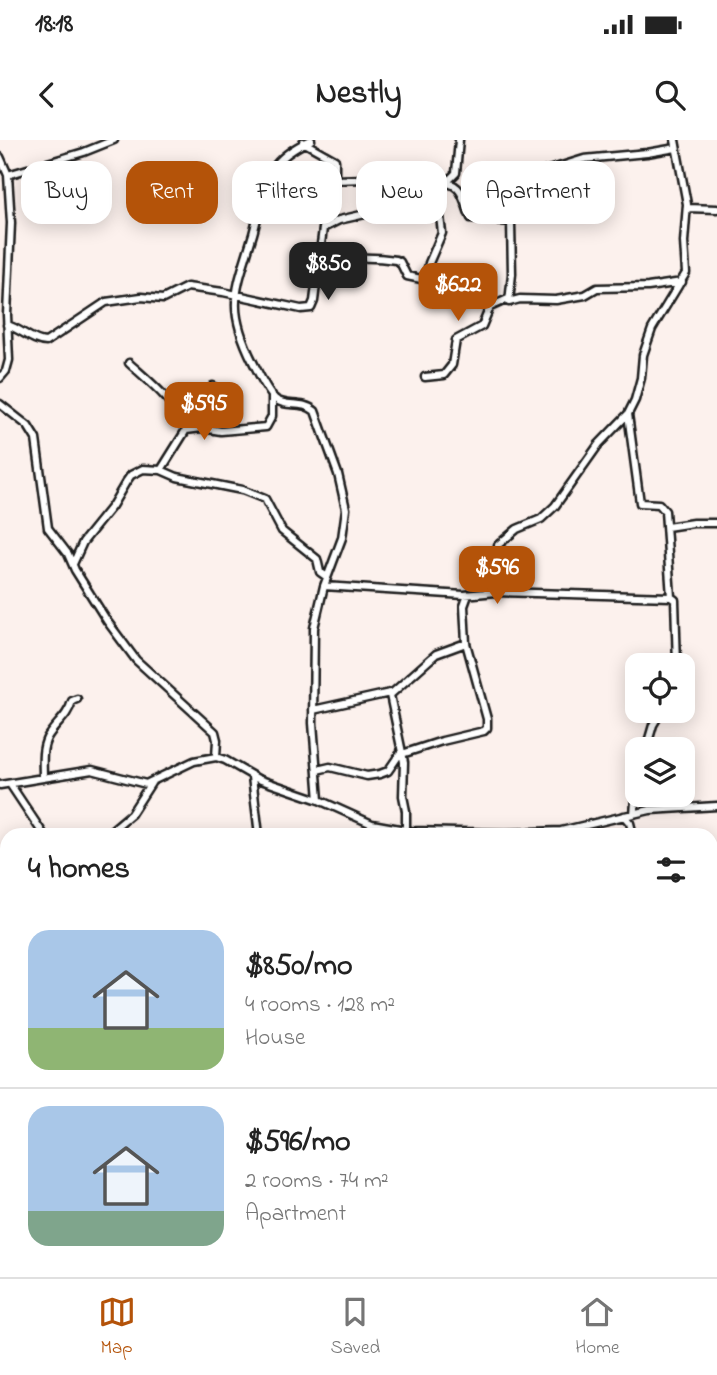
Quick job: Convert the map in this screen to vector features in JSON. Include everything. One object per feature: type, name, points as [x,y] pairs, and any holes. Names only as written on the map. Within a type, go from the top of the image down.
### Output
[{"type":"street","points":[[8,174],[84,152],[114,140]]},
{"type":"street","points":[[311,140],[302,142],[285,155],[269,173],[259,201],[236,295],[236,322],[242,339],[272,395],[282,403],[304,404],[315,411],[338,474],[346,509],[345,523],[324,586],[314,628],[313,710],[319,800]]},
{"type":"street","points":[[447,182],[456,173],[459,140]]},
{"type":"street","points":[[302,142],[322,151],[335,161]]},
{"type":"street","points":[[496,592],[498,545],[517,529],[541,519],[555,506],[599,444],[628,414],[635,400],[643,355],[652,329],[686,273],[684,242],[687,208],[675,144],[647,153],[578,161]]},
{"type":"street","points":[[0,157],[8,174],[11,263],[7,325],[9,360],[6,372],[0,378]]},
{"type":"street","points":[[447,183],[459,188],[471,218],[511,222],[512,274],[508,299]]},
{"type":"street","points":[[687,208],[717,209]]},
{"type":"street","points":[[7,325],[17,327],[40,342],[47,342],[85,314],[110,301],[142,297],[163,299],[187,287],[301,309],[311,308],[323,228],[326,224]]},
{"type":"street","points":[[317,265],[377,257],[398,261],[407,276],[426,280],[429,262],[442,233],[441,224]]},
{"type":"street","points":[[508,299],[510,302],[520,299],[556,300],[584,295],[597,288],[648,287],[682,282]]},
{"type":"street","points":[[425,377],[444,375],[452,365],[456,340],[482,326],[490,307],[508,299]]},
{"type":"street","points":[[129,363],[160,391],[186,430]]},
{"type":"street","points":[[162,470],[186,430],[198,418],[213,386]]},
{"type":"street","points":[[186,430],[221,431],[265,427],[270,424],[272,416],[272,395]]},
{"type":"street","points":[[0,404],[28,426],[36,439],[48,528],[64,549],[107,621],[136,660],[215,732],[216,757]]},
{"type":"street","points":[[628,414],[639,501],[662,506],[665,511],[671,597],[676,604],[677,653]]},
{"type":"street","points":[[75,570],[74,561],[83,542],[113,506],[131,475],[143,470],[162,470],[177,477],[242,490],[265,499],[282,531],[317,559],[320,572],[327,577]]},
{"type":"street","points":[[667,527],[717,523]]},
{"type":"street","points":[[324,586],[468,594],[496,592],[671,597]]},
{"type":"street","points":[[317,769],[330,767],[367,776],[380,774],[388,771],[395,758],[402,754],[454,737],[477,734],[487,728],[480,689],[466,643],[464,606],[468,594]]},
{"type":"street","points":[[313,710],[390,693],[436,654],[466,643]]},
{"type":"street","points":[[390,693],[402,754],[410,828]]},
{"type":"street","points":[[43,778],[43,756],[47,738],[68,712],[72,701],[77,699]]},
{"type":"street","points":[[0,785],[92,770],[140,784],[151,783],[194,761],[216,757],[252,777],[319,800],[372,824],[391,828]]},
{"type":"street","points":[[252,777],[258,828]]},
{"type":"street","points":[[114,828],[131,814],[151,783]]},
{"type":"street","points":[[10,784],[39,828]]},
{"type":"street","points":[[570,828],[667,807],[717,806]]},
{"type":"street","points":[[634,814],[635,807]]},
{"type":"street","points":[[624,816],[631,828]]}]
